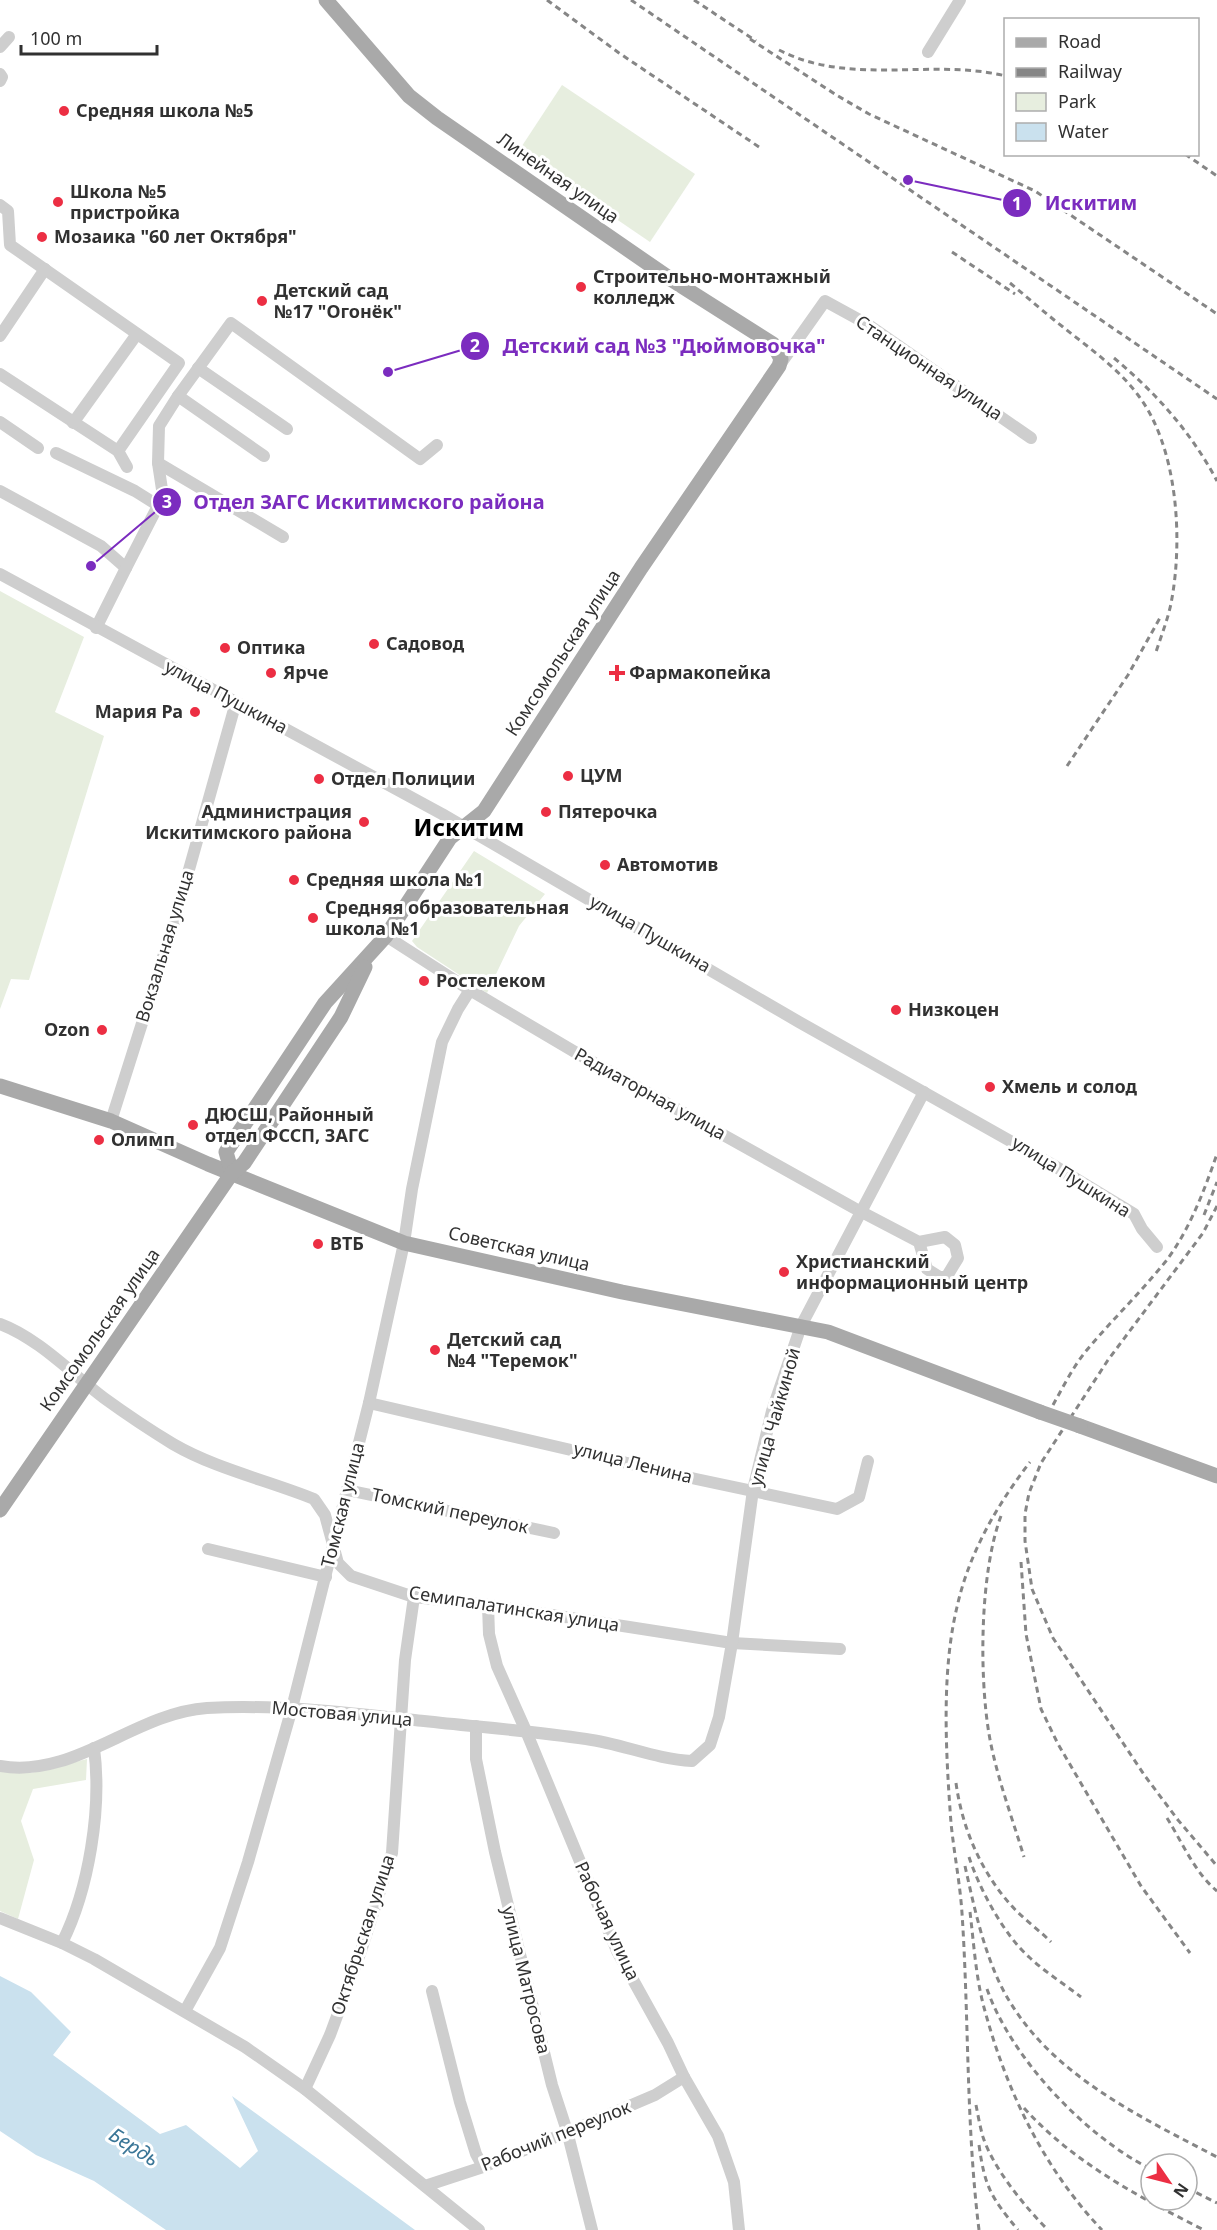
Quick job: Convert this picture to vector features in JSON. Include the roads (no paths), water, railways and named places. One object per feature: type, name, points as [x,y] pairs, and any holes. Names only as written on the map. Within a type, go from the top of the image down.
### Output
[{"type":"main road","name":"Линейная улица","points":[[326,0],[408,96],[672,280],[773,344],[781,358],[779,366]]},
{"type":"main road","name":"Комсомольская улица","points":[[232,1173],[226,1152],[325,1003],[386,936],[450,838],[484,810],[641,568],[779,366]]},
{"type":"main road","name":"Комсомольская улица","points":[[0,1510],[232,1173],[244,1163],[341,1017],[372,953]]},
{"type":"main road","name":"Советская улица","points":[[0,1086],[111,1121],[404,1243],[622,1292],[828,1332],[1217,1476]]},
{"type":"street","points":[[928,52],[960,0]]},
{"type":"street","points":[[0,47],[9,37]]},
{"type":"street","points":[[0,74],[2,77],[0,81]]},
{"type":"street","points":[[0,224],[4,208]]},
{"type":"street","points":[[4,208],[10,245],[179,363],[118,452]]},
{"type":"street","points":[[0,336],[45,269]]},
{"type":"street","name":"Станционная улица","points":[[779,366],[825,301],[867,324],[1031,438]]},
{"type":"street","points":[[96,628],[163,496],[158,463],[159,426],[231,323],[420,459],[437,445]]},
{"type":"street","points":[[73,423],[137,334]]},
{"type":"street","points":[[198,368],[287,429]]},
{"type":"street","points":[[0,374],[118,452],[127,467]]},
{"type":"street","points":[[178,396],[264,456]]},
{"type":"street","points":[[0,422],[38,448]]},
{"type":"street","points":[[56,453],[135,491],[159,506]]},
{"type":"street","points":[[158,463],[283,537]]},
{"type":"street","points":[[0,491],[101,546],[126,568]]},
{"type":"street","name":"улица Пушкина","points":[[0,574],[464,826],[799,1022],[1053,1165],[1134,1214],[1142,1229],[1158,1247]]},
{"type":"street","name":"Вокзальная улица","points":[[111,1121],[176,916],[236,702]]},
{"type":"street","name":"Радиаторная улица","points":[[386,936],[470,990],[580,1055],[919,1242]]},
{"type":"street","name":"Томская улица","points":[[185,2011],[220,1948],[248,1862],[292,1708],[369,1403],[404,1243],[412,1189],[442,1042],[470,990]]},
{"type":"street","name":"улица Чайкиной","points":[[692,1761],[710,1745],[719,1717],[732,1643],[753,1490],[772,1411],[801,1326],[924,1092]]},
{"type":"street","name":"Семипалатинская улица","points":[[0,1324],[13,1329],[104,1398],[151,1430],[202,1459],[314,1499],[325,1515],[338,1563],[351,1576],[414,1597],[488,1605],[732,1643],[840,1649]]},
{"type":"street","name":"улица Ленина","points":[[369,1403],[696,1479],[837,1509],[859,1497],[868,1461]]},
{"type":"street","name":"Томский переулок","points":[[347,1490],[554,1533]]},
{"type":"street","points":[[208,1549],[326,1577]]},
{"type":"street","name":"Октябрьская улица","points":[[305,2089],[330,2035],[361,1951],[392,1853],[405,1660],[414,1597]]},
{"type":"street","name":"Рабочая улица","points":[[488,1605],[489,1634],[497,1666],[617,1951],[718,2136],[734,2182],[739,2230]]},
{"type":"street","name":"Мостовая улица","points":[[0,1766],[9,1768],[47,1764],[94,1748],[173,1713],[206,1708],[292,1708],[526,1731],[590,1739],[668,1760],[692,1761]]},
{"type":"street","name":"улица Матросова","points":[[476,1726],[476,1759],[495,1852],[552,2085],[567,2131],[592,2230]]},
{"type":"street","points":[[62,1943],[92,1850],[97,1766],[94,1748]]},
{"type":"street","points":[[0,1918],[62,1943],[94,1959],[245,2047],[305,2089],[479,2230]]},
{"type":"street","points":[[432,1991],[460,2102],[476,2154],[483,2166]]},
{"type":"street","name":"Рабочий переулок","points":[[425,2186],[483,2166],[654,2095],[684,2077]]},
{"type":"water","name":"Бердь","points":[[0,1976],[31,1992],[71,2032],[53,2055],[160,2134],[186,2125],[240,2168],[258,2151],[232,2096],[415,2230],[166,2230],[94,2181],[36,2155],[0,2131]]},
{"type":"railway","points":[[547,0],[619,53],[762,149]]},
{"type":"railway","points":[[631,0],[1217,399]]},
{"type":"railway","points":[[694,0],[756,41]]},
{"type":"railway","points":[[750,39],[869,114],[1035,191],[1217,314]]},
{"type":"railway","points":[[779,50],[818,64],[841,68],[959,70],[1004,76]]},
{"type":"railway","points":[[1188,156],[1217,176]]},
{"type":"railway","points":[[952,252],[1015,294]]},
{"type":"railway","points":[[1010,283],[1121,376],[1138,395],[1151,416],[1161,440],[1174,492],[1177,547],[1171,605],[1155,655]]},
{"type":"railway","points":[[1114,358],[1171,414],[1196,446],[1217,481]]},
{"type":"railway","points":[[1067,766],[1128,675],[1161,616]]},
{"type":"railway","points":[[1053,1405],[1072,1370],[1086,1351],[1175,1249],[1196,1209],[1217,1154]]},
{"type":"railway","points":[[1204,1215],[1217,1182]]},
{"type":"railway","points":[[1217,1206],[1203,1233],[1108,1360],[1041,1463],[1029,1493],[1025,1514],[1025,1541],[1032,1589],[1053,1638],[1145,1776],[1217,1866]]},
{"type":"railway","points":[[979,2230],[972,2151],[962,1913],[949,1797],[946,1742],[947,1686],[952,1632],[962,1587],[969,1568],[986,1530],[1006,1495],[1030,1462]]},
{"type":"railway","points":[[1001,1516],[994,1539],[985,1594],[984,1682],[992,1749],[1024,1857]]},
{"type":"railway","points":[[1021,1562],[1026,1634],[1041,1709],[1058,1744],[1141,1886],[1190,1953]]},
{"type":"railway","points":[[956,1783],[968,1832],[981,1862],[999,1891],[1051,1942]]},
{"type":"railway","points":[[1167,1818],[1195,1866],[1217,1891]]},
{"type":"railway","points":[[969,1857],[979,1883],[1010,1936],[1035,1962],[1081,1997]]},
{"type":"railway","points":[[965,1866],[974,1907],[996,1975],[1014,2008],[1036,2036],[1061,2062],[1121,2105],[1217,2157]]},
{"type":"railway","points":[[970,1912],[982,1999],[1004,2071],[1016,2100],[1045,2155],[1062,2181],[1102,2230]]},
{"type":"railway","points":[[987,1989],[998,2015],[1032,2068],[1077,2116],[1101,2137],[1139,2162]]},
{"type":"railway","points":[[976,2105],[983,2137],[994,2161],[1020,2199],[1048,2230]]},
{"type":"railway","points":[[1024,2108],[1064,2146],[1108,2177],[1204,2230]]},
{"type":"railway","points":[[979,2145],[984,2172],[995,2200],[1018,2230]]},
{"type":"railway","points":[[1199,2194],[1217,2203]]},
{"type":"place","name":"Средняя школа №5","points":[[64,111]]},
{"type":"place","name":"Искитим","points":[[908,180]]},
{"type":"place","name":"Школа №5 пристройка","points":[[58,202]]},
{"type":"place","name":"Мозаика \"60 лет Октября\"","points":[[42,237]]},
{"type":"place","name":"Строительно-монтажный колледж","points":[[581,287]]},
{"type":"place","name":"Детский сад №17 \"Огонёк\"","points":[[262,301]]},
{"type":"place","name":"Детский сад №3 \"Дюймовочка\"","points":[[388,372]]},
{"type":"place","name":"Отдел ЗАГС Искитимского района","points":[[91,566]]},
{"type":"place","name":"Садовод","points":[[374,644]]},
{"type":"place","name":"Оптика","points":[[225,648]]},
{"type":"place","name":"Ярче","points":[[271,673]]},
{"type":"place","name":"Фармакопейка","points":[[617,673]]},
{"type":"place","name":"Мария Ра","points":[[195,712]]},
{"type":"place","name":"ЦУМ","points":[[568,776]]},
{"type":"place","name":"Отдел Полиции","points":[[319,779]]},
{"type":"place","name":"Пятерочка","points":[[546,812]]},
{"type":"place","name":"Администрация Искитимского района","points":[[364,822]]},
{"type":"place","name":"Автомотив","points":[[605,865]]},
{"type":"place","name":"Средняя школа №1","points":[[294,880]]},
{"type":"place","name":"Средняя образовательная школа №1","points":[[313,918]]},
{"type":"place","name":"Ростелеком","points":[[424,981]]},
{"type":"place","name":"Низкоцен","points":[[896,1010]]},
{"type":"place","name":"Ozon","points":[[102,1030]]},
{"type":"place","name":"Хмель и солод","points":[[990,1087]]},
{"type":"place","name":"ДЮСШ, Районный отдел ФССП, ЗАГС","points":[[193,1125]]},
{"type":"place","name":"Олимп","points":[[99,1140]]},
{"type":"place","name":"ВТБ","points":[[318,1244]]},
{"type":"place","name":"Христианский информационный центр","points":[[784,1272]]},
{"type":"place","name":"Детский сад №4 \"Теремок\"","points":[[435,1350]]},
{"type":"district","name":"Искитим","points":[[469,828]]}]
